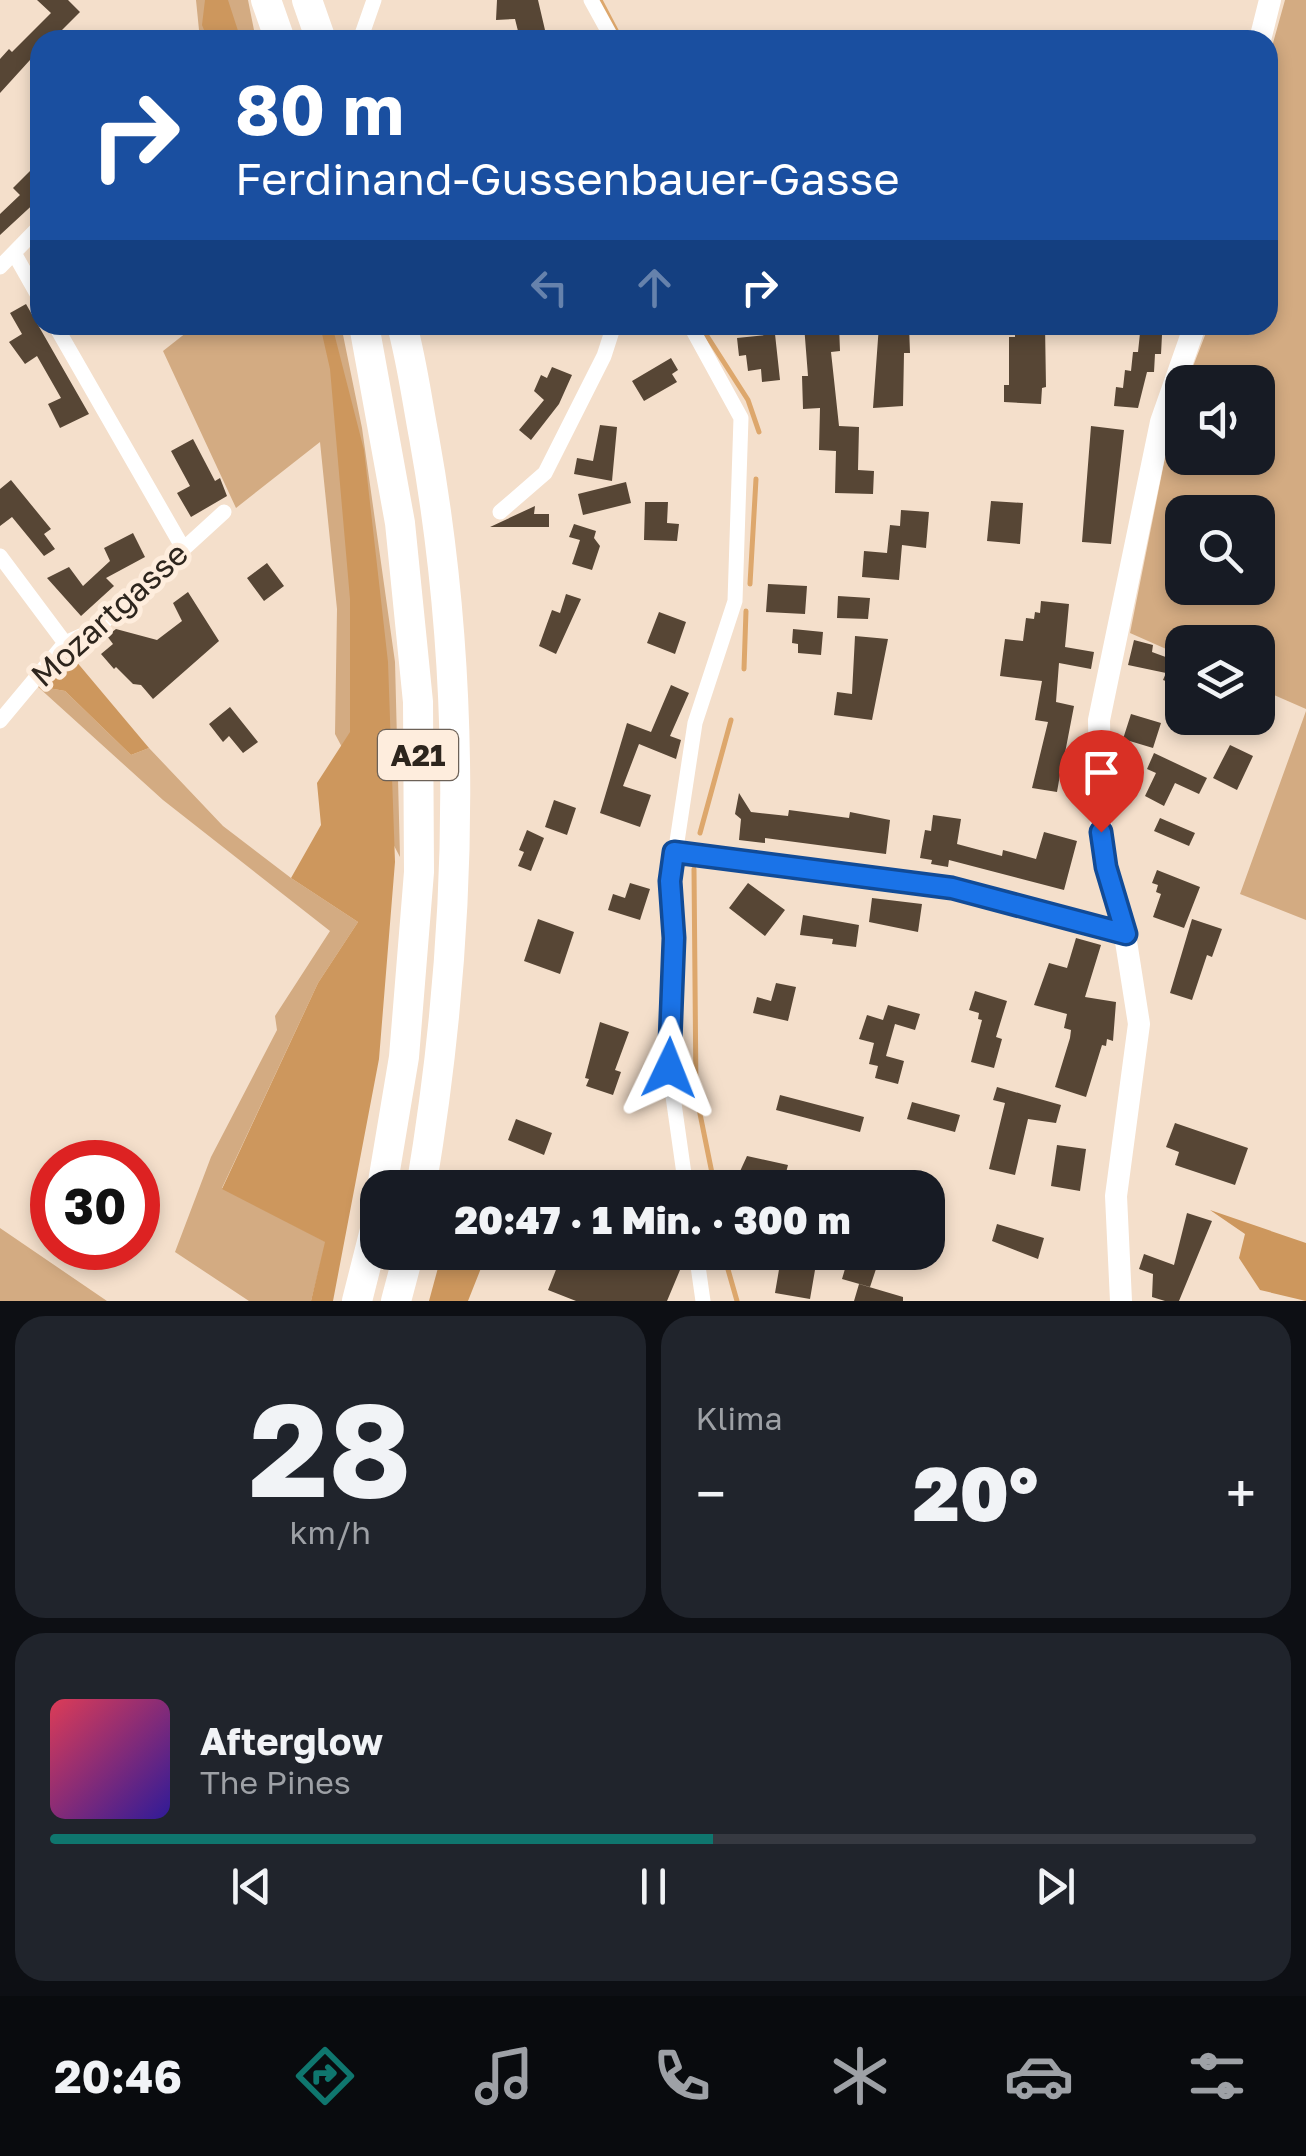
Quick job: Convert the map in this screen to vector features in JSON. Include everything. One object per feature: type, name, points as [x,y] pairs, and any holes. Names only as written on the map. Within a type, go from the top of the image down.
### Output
[{"type":"highway","points":[[266,0],[276,30]]},
{"type":"highway","points":[[308,0],[318,30]]},
{"type":"highway","name":"A21","points":[[366,335],[400,523],[418,702],[419,872],[404,1057],[385,1170]]},
{"type":"highway","name":"A21","points":[[404,335],[438,517],[455,699],[456,871],[441,1066],[423,1170]]},
{"type":"highway","points":[[357,1301],[365,1270]]},
{"type":"highway","points":[[396,1301],[404,1270]]},
{"type":"main road","points":[[1262,30],[1270,0]]},
{"type":"main road","points":[[1121,1301],[1116,1196],[1140,1024],[1126,934],[1106,867],[1101,832],[1098,720],[1162,422],[1192,335]]},
{"type":"street","points":[[591,0],[607,30]]},
{"type":"street","points":[[363,30],[373,1]]},
{"type":"street","points":[[0,267],[30,236]]},
{"type":"street","points":[[14,253],[30,281]]},
{"type":"street","points":[[61,335],[183,548]]},
{"type":"street","points":[[500,512],[545,473],[611,335]]},
{"type":"street","points":[[683,1170],[669,1068],[674,938],[670,881],[696,723],[735,602],[741,437],[741,418],[695,335]]},
{"type":"street","name":"Mozartgasse","points":[[0,721],[65,643],[96,629],[224,512]]},
{"type":"street","points":[[0,556],[65,643]]},
{"type":"street","points":[[674,852],[952,888],[1126,934]]},
{"type":"street","points":[[699,1270],[703,1301]]},
{"type":"shaded area","points":[[196,0],[248,0],[254,30],[199,30]]},
{"type":"shaded area","points":[[205,0],[228,0],[238,30],[204,30]]},
{"type":"shaded area","points":[[1285,0],[1306,0],[1306,709],[1275,695],[1275,625],[1165,625],[1165,648],[1130,633],[1165,458],[1165,475],[1275,475],[1275,365],[1194,365],[1205,335],[1278,335],[1277,30]]},
{"type":"shaded area","points":[[183,335],[343,335],[362,428],[395,662],[400,857],[335,734],[337,609],[320,442],[236,508],[163,351]]},
{"type":"shaded area","points":[[322,335],[335,335],[364,450],[388,662],[395,862],[379,1059],[333,1301],[311,1301],[325,1242],[222,1189],[318,983],[358,922],[291,878],[321,825],[317,783],[350,732],[350,599],[330,369]]},
{"type":"shaded area","points":[[70,654],[149,748],[131,755],[65,691],[37,686]]},
{"type":"shaded area","points":[[37,686],[65,691],[131,755],[149,748],[223,826],[358,922],[318,983],[222,1188],[326,1242],[311,1301],[249,1301],[175,1252],[211,1157],[277,1030],[275,1016],[330,931],[163,800]]},
{"type":"shaded area","points":[[1306,711],[1306,920],[1240,894]]},
{"type":"shaded area","points":[[1210,1210],[1306,1243],[1306,1301],[1260,1290],[1239,1258],[1245,1234]]},
{"type":"shaded area","points":[[0,1228],[30,1248],[30,1270],[62,1270],[107,1301],[0,1301]]},
{"type":"shaded area","points":[[437,1270],[480,1270],[468,1301],[429,1301]]},
{"type":"building","points":[[37,0],[68,0],[80,12],[62,30],[34,30],[51,13]]},
{"type":"building","points":[[497,0],[538,0],[545,30],[518,30],[515,19],[496,20]]},
{"type":"building","points":[[30,34],[30,60],[0,93],[0,59],[9,49],[12,52]]},
{"type":"building","points":[[30,171],[30,207],[0,235],[0,214],[20,195],[13,188]]},
{"type":"building","points":[[26,304],[30,311],[30,335],[44,335],[89,414],[60,428],[48,404],[61,398],[37,356],[25,364],[9,342],[22,334],[10,313]]},
{"type":"building","points":[[775,335],[780,380],[762,382],[761,369],[748,371],[746,355],[739,356],[737,338]]},
{"type":"building","points":[[805,335],[839,335],[840,351],[831,352],[839,426],[859,427],[858,470],[874,471],[873,494],[835,493],[836,451],[819,450],[820,408],[803,409],[802,376],[808,376]]},
{"type":"building","points":[[878,335],[909,335],[910,353],[904,353],[903,406],[873,408]]},
{"type":"building","points":[[1045,335],[1046,387],[1042,388],[1041,404],[1004,402],[1004,385],[1009,385],[1009,337]]},
{"type":"building","points":[[1140,335],[1162,335],[1161,354],[1155,354],[1154,372],[1147,372],[1138,408],[1114,406],[1116,387],[1123,388],[1125,370],[1131,371],[1133,352],[1138,352]]},
{"type":"building","points":[[671,358],[678,370],[672,374],[677,382],[644,401],[632,381]]},
{"type":"building","points":[[552,367],[572,375],[559,404],[531,440],[519,430],[544,400],[534,391],[541,375],[547,378]]},
{"type":"building","points":[[600,425],[617,427],[612,481],[574,474],[577,458],[593,461]]},
{"type":"building","points":[[1091,426],[1124,430],[1111,544],[1082,542]]},
{"type":"building","points":[[193,439],[215,481],[220,478],[227,496],[191,517],[177,493],[190,486],[171,451]]},
{"type":"building","points":[[11,480],[51,529],[44,534],[55,549],[44,556],[12,517],[0,526],[0,489]]},
{"type":"building","points":[[626,482],[631,503],[583,515],[578,494]]},
{"type":"building","points":[[991,501],[1023,503],[1020,544],[987,541]]},
{"type":"building","points":[[645,502],[668,502],[667,523],[679,524],[677,541],[644,540]]},
{"type":"building","points":[[535,506],[534,514],[549,514],[549,527],[490,527]]},
{"type":"building","points":[[901,510],[929,512],[926,548],[902,545],[899,580],[862,577],[864,551],[887,553],[890,525],[900,526]]},
{"type":"building","points":[[574,524],[596,531],[594,538],[600,546],[592,570],[572,564],[580,540],[569,537]]},
{"type":"building","points":[[133,533],[145,557],[106,578],[114,586],[81,616],[47,578],[69,567],[83,586],[110,561],[104,548]]},
{"type":"building","points":[[267,563],[284,586],[264,601],[247,578]]},
{"type":"building","points":[[768,584],[807,586],[805,614],[766,612]]},
{"type":"building","points":[[188,592],[219,641],[153,699],[101,654],[113,644],[107,636],[116,629],[157,640],[182,621],[173,603]]},
{"type":"building","points":[[566,594],[581,599],[556,654],[539,646],[552,610],[560,613]]},
{"type":"building","points":[[838,596],[870,598],[868,619],[837,618]]},
{"type":"building","points":[[1041,601],[1069,604],[1065,647],[1094,652],[1091,669],[1059,663],[1056,702],[1074,706],[1065,753],[1077,755],[1075,772],[1061,769],[1057,792],[1032,788],[1048,722],[1035,720],[1042,681],[1000,676],[1005,639],[1023,641],[1026,618],[1034,619],[1035,612],[1040,613]]},
{"type":"building","points":[[659,612],[686,622],[675,654],[647,643]]},
{"type":"building","points":[[793,629],[823,632],[821,655],[798,653],[798,644],[792,643]]},
{"type":"building","points":[[855,636],[888,639],[872,720],[834,715],[837,692],[852,694]]},
{"type":"building","points":[[1134,640],[1153,645],[1152,652],[1165,657],[1165,673],[1128,665]]},
{"type":"building","points":[[671,685],[689,693],[670,736],[681,740],[676,759],[639,744],[623,786],[651,795],[640,827],[600,813],[627,723],[651,732]]},
{"type":"building","points":[[230,707],[258,742],[243,753],[229,736],[223,742],[209,724]]},
{"type":"building","points":[[1131,714],[1161,723],[1153,748],[1123,739]]},
{"type":"building","points":[[1230,745],[1253,756],[1237,790],[1213,778]]},
{"type":"building","points":[[1154,753],[1207,778],[1199,794],[1175,783],[1164,806],[1145,796],[1156,773],[1147,769]]},
{"type":"building","points":[[739,793],[751,812],[788,816],[789,810],[849,818],[850,812],[890,820],[886,854],[765,838],[765,843],[739,840],[741,819],[735,814]]},
{"type":"building","points":[[554,800],[576,808],[567,835],[545,827]]},
{"type":"building","points":[[933,815],[961,819],[957,844],[1002,856],[1003,850],[1036,859],[1044,832],[1077,841],[1064,890],[949,860],[948,867],[920,858],[925,830],[931,831]]},
{"type":"building","points":[[1160,818],[1195,833],[1189,846],[1154,831]]},
{"type":"building","points":[[527,830],[544,838],[531,871],[518,866]]},
{"type":"building","points":[[1157,870],[1200,887],[1184,928],[1153,917],[1161,894],[1156,892],[1158,885],[1152,883]]},
{"type":"building","points":[[630,883],[650,889],[640,920],[608,910],[613,894],[625,898]]},
{"type":"building","points":[[748,883],[785,910],[765,936],[729,908]]},
{"type":"building","points":[[872,898],[922,904],[918,932],[869,922]]},
{"type":"building","points":[[803,915],[859,925],[856,947],[832,944],[833,939],[800,935]]},
{"type":"building","points":[[538,919],[574,932],[560,974],[524,961]]},
{"type":"building","points":[[1192,919],[1222,929],[1212,957],[1207,955],[1192,1000],[1170,993]]},
{"type":"building","points":[[1076,938],[1101,945],[1085,997],[1116,1002],[1113,1041],[1107,1039],[1106,1046],[1102,1045],[1086,1097],[1055,1087],[1070,1038],[1071,1030],[1064,1028],[1067,1014],[1034,1005],[1049,963],[1067,968]]},
{"type":"building","points":[[776,983],[796,987],[788,1021],[753,1013],[757,997],[771,1001]]},
{"type":"building","points":[[975,991],[1007,1001],[996,1037],[1002,1039],[994,1068],[971,1062],[982,1020],[978,1019],[979,1013],[969,1010]]},
{"type":"building","points":[[888,1005],[920,1014],[915,1030],[895,1024],[886,1056],[904,1061],[898,1084],[875,1078],[878,1066],[869,1064],[874,1043],[859,1039],[867,1015],[883,1020]]},
{"type":"building","points":[[600,1022],[629,1032],[615,1070],[621,1072],[613,1095],[586,1086]]},
{"type":"building","points":[[997,1087],[1061,1105],[1056,1123],[1028,1119],[1015,1175],[989,1169],[1005,1103],[993,1100]]},
{"type":"building","points":[[780,1095],[864,1117],[860,1132],[776,1110]]},
{"type":"building","points":[[912,1102],[960,1115],[955,1132],[907,1119]]},
{"type":"building","points":[[516,1119],[552,1133],[544,1155],[508,1140]]},
{"type":"building","points":[[1175,1123],[1248,1148],[1235,1185],[1175,1165],[1179,1152],[1166,1147]]},
{"type":"building","points":[[1057,1145],[1086,1149],[1080,1191],[1051,1186]]},
{"type":"building","points":[[747,1156],[788,1165],[787,1170],[741,1170]]},
{"type":"building","points":[[1187,1213],[1212,1221],[1179,1301],[1152,1297],[1153,1274],[1139,1269],[1144,1254],[1174,1265]]},
{"type":"building","points":[[997,1224],[1044,1238],[1038,1259],[992,1241]]},
{"type":"building","points":[[556,1270],[680,1270],[667,1301],[576,1301],[548,1290]]},
{"type":"building","points":[[779,1270],[815,1270],[810,1299],[775,1293]]},
{"type":"building","points":[[845,1270],[876,1270],[870,1287],[842,1279]]},
{"type":"building","points":[[859,1284],[903,1297],[903,1301],[854,1301]]},
{"type":"waterway","points":[[600,0],[616,30]]},
{"type":"waterway","points":[[706,335],[748,400],[759,432]]},
{"type":"waterway","points":[[750,584],[756,479]]},
{"type":"waterway","points":[[744,669],[746,611]]},
{"type":"waterway","points":[[700,833],[731,720]]},
{"type":"waterway","points":[[694,869],[696,1094],[711,1170]]},
{"type":"waterway","points":[[728,1270],[737,1301]]},
{"type":"route","points":[[669,1068],[674,938],[670,881],[674,852],[952,888],[1126,934],[1106,867],[1101,832]]}]
